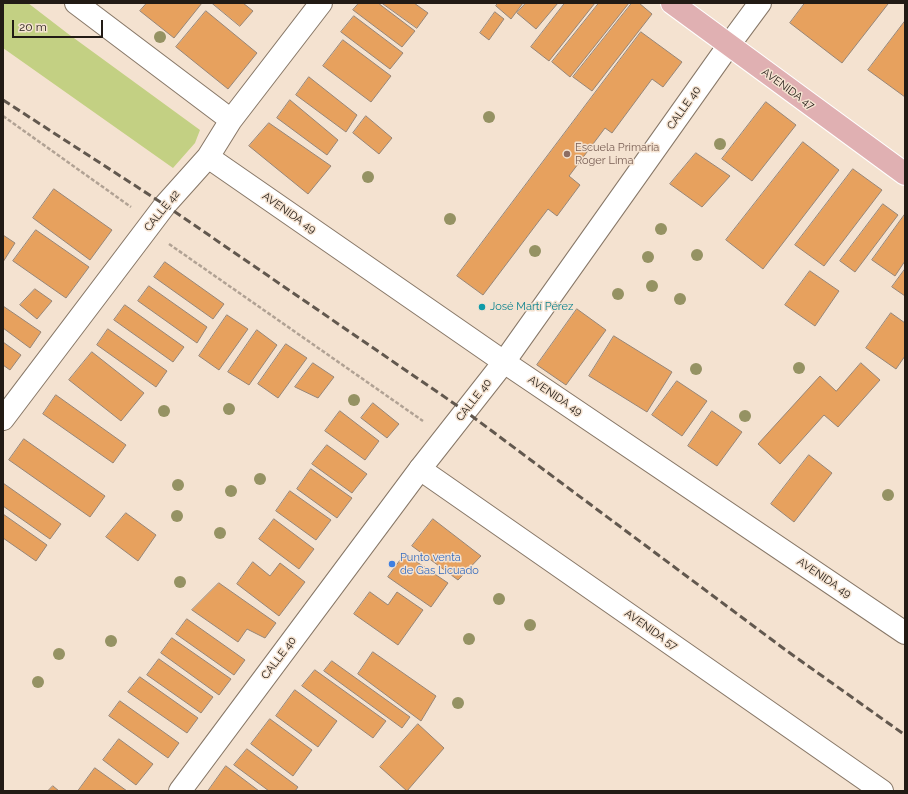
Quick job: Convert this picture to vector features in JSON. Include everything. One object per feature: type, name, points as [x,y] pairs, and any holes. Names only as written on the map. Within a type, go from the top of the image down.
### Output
[{"type":"main road","name":"AVENIDA 47","points":[[672,3],[905,174]]},
{"type":"street","points":[[76,3],[232,120]]},
{"type":"street","name":"CALLE 42","points":[[3,419],[165,205],[208,157],[232,120],[321,3]]},
{"type":"street","name":"CALLE 40","points":[[180,791],[420,469],[504,362],[760,3]]},
{"type":"street","name":"AVENIDA 49","points":[[208,157],[504,362],[905,633]]},
{"type":"street","name":"AVENIDA 57","points":[[420,469],[882,791]]},
{"type":"path","points":[[3,116],[150,226],[445,437]]},
{"type":"green space","points":[[3,3],[28,3],[200,130],[195,143],[173,168],[3,48]]},
{"type":"building","points":[[147,3],[202,3],[174,38],[140,11]]},
{"type":"building","points":[[212,3],[243,3],[253,11],[240,26]]},
{"type":"building","points":[[359,3],[378,3],[415,31],[402,47],[353,10]]},
{"type":"building","points":[[382,3],[414,3],[428,13],[417,28]]},
{"type":"building","points":[[498,3],[523,3],[511,19],[496,6]]},
{"type":"building","points":[[526,3],[558,3],[536,29],[517,13]]},
{"type":"building","points":[[565,3],[595,3],[549,61],[531,47]]},
{"type":"building","points":[[599,3],[629,3],[570,77],[552,62]]},
{"type":"building","points":[[632,3],[639,3],[652,14],[592,91],[573,77]]},
{"type":"building","points":[[805,3],[888,4],[842,63],[790,23]]},
{"type":"building","points":[[206,11],[257,53],[228,89],[176,47]]},
{"type":"building","points":[[495,12],[504,19],[489,40],[480,33]]},
{"type":"building","points":[[354,16],[403,53],[390,69],[341,32]]},
{"type":"building","points":[[905,21],[905,97],[868,70]]},
{"type":"building","name":"Escuela Primaria Roger Lima","points":[[641,32],[682,62],[663,87],[652,79],[612,133],[605,128],[569,176],[580,185],[557,216],[548,209],[483,295],[457,276]]},
{"type":"building","points":[[343,40],[391,76],[371,102],[323,66]]},
{"type":"building","points":[[309,77],[357,115],[346,132],[296,95]]},
{"type":"building","points":[[290,100],[338,140],[327,155],[277,118]]},
{"type":"building","points":[[766,102],[796,125],[752,181],[722,159]]},
{"type":"building","points":[[366,116],[392,138],[379,154],[353,133]]},
{"type":"building","points":[[269,123],[331,166],[308,194],[249,146]]},
{"type":"building","points":[[803,142],[839,170],[763,269],[726,240]]},
{"type":"building","points":[[696,153],[730,176],[702,207],[670,184]]},
{"type":"building","points":[[853,169],[882,190],[824,266],[795,245]]},
{"type":"building","points":[[54,189],[112,230],[90,260],[33,218]]},
{"type":"building","points":[[883,204],[898,215],[855,272],[840,261]]},
{"type":"building","points":[[905,214],[905,261],[895,276],[872,260]]},
{"type":"building","points":[[36,230],[89,267],[66,298],[13,261]]},
{"type":"building","points":[[3,235],[15,243],[3,262]]},
{"type":"building","points":[[165,262],[224,304],[213,319],[154,277]]},
{"type":"building","points":[[905,269],[905,296],[892,287]]},
{"type":"building","points":[[810,271],[839,291],[815,326],[785,305]]},
{"type":"building","points":[[149,286],[207,327],[197,343],[138,301]]},
{"type":"building","points":[[35,289],[52,301],[37,319],[20,305]]},
{"type":"building","points":[[125,305],[184,347],[173,362],[114,320]]},
{"type":"building","points":[[3,306],[41,332],[30,348],[3,328]]},
{"type":"building","points":[[577,309],[606,330],[566,385],[537,365]]},
{"type":"building","points":[[891,313],[905,323],[905,356],[896,369],[866,348]]},
{"type":"building","points":[[227,315],[248,329],[219,370],[199,356]]},
{"type":"building","points":[[108,329],[167,371],[156,387],[97,345]]},
{"type":"building","points":[[257,330],[277,345],[249,385],[228,372]]},
{"type":"building","points":[[614,336],[672,372],[647,412],[589,376]]},
{"type":"building","points":[[3,342],[21,355],[10,370],[3,365]]},
{"type":"building","points":[[286,344],[307,358],[278,398],[258,384]]},
{"type":"building","points":[[92,352],[144,393],[121,421],[69,380]]},
{"type":"building","points":[[313,363],[334,377],[318,398],[295,387]]},
{"type":"building","points":[[861,363],[880,380],[838,427],[824,415],[780,464],[758,444],[820,376],[836,391]]},
{"type":"building","points":[[677,381],[707,401],[682,436],[652,415]]},
{"type":"building","points":[[56,395],[126,445],[113,463],[43,414]]},
{"type":"building","points":[[373,403],[399,424],[387,438],[361,418]]},
{"type":"building","points":[[340,411],[379,441],[365,460],[325,431]]},
{"type":"building","points":[[712,411],[742,432],[717,466],[688,446]]},
{"type":"building","points":[[24,439],[105,496],[90,517],[9,460]]},
{"type":"building","points":[[327,445],[367,474],[352,493],[312,464]]},
{"type":"building","points":[[809,455],[832,473],[794,522],[771,504]]},
{"type":"building","points":[[311,469],[352,498],[337,518],[297,489]]},
{"type":"building","points":[[3,483],[61,524],[50,539],[3,506]]},
{"type":"building","points":[[290,491],[331,520],[316,540],[276,511]]},
{"type":"building","points":[[126,513],[156,535],[138,561],[106,537]]},
{"type":"building","points":[[3,514],[47,545],[36,561],[3,538]]},
{"type":"building","points":[[274,519],[314,549],[299,569],[259,539]]},
{"type":"building","points":[[433,519],[481,556],[458,580],[412,546]]},
{"type":"building","points":[[405,554],[448,583],[431,607],[388,577]]},
{"type":"building","points":[[253,562],[270,576],[280,563],[305,582],[279,616],[237,584]]},
{"type":"building","points":[[219,583],[276,623],[265,638],[247,629],[238,642],[192,610]]},
{"type":"building","points":[[370,592],[388,605],[397,592],[423,610],[398,645],[354,614]]},
{"type":"building","points":[[187,619],[245,660],[234,675],[176,634]]},
{"type":"building","points":[[172,638],[231,679],[219,695],[161,653]]},
{"type":"building","points":[[373,652],[436,696],[421,721],[358,674]]},
{"type":"building","points":[[159,659],[213,697],[201,713],[147,675]]},
{"type":"building","points":[[332,661],[410,717],[402,728],[324,671]]},
{"type":"building","points":[[315,670],[386,721],[373,738],[302,686]]},
{"type":"building","points":[[140,677],[198,718],[187,733],[128,692]]},
{"type":"building","points":[[295,690],[337,721],[318,747],[276,716]]},
{"type":"building","points":[[120,701],[179,743],[168,758],[109,716]]},
{"type":"building","points":[[270,719],[312,750],[293,776],[251,744]]},
{"type":"building","points":[[418,724],[444,748],[407,791],[380,767]]},
{"type":"building","points":[[119,739],[153,764],[136,785],[103,760]]},
{"type":"building","points":[[247,749],[298,787],[295,791],[269,791],[234,765]]},
{"type":"building","points":[[226,766],[259,791],[208,791]]},
{"type":"building","points":[[95,768],[127,791],[78,791]]},
{"type":"building","points":[[53,786],[59,791],[48,791]]},
{"type":"railway","points":[[3,100],[165,205],[465,411],[787,651],[905,735]]},
{"type":"place","name":"Escuela Primaria Roger Lima","points":[[567,154]]},
{"type":"place","name":"José Martí Pérez","points":[[482,307]]},
{"type":"place","name":"Punto venta de Gas Licuado","points":[[392,564]]}]
